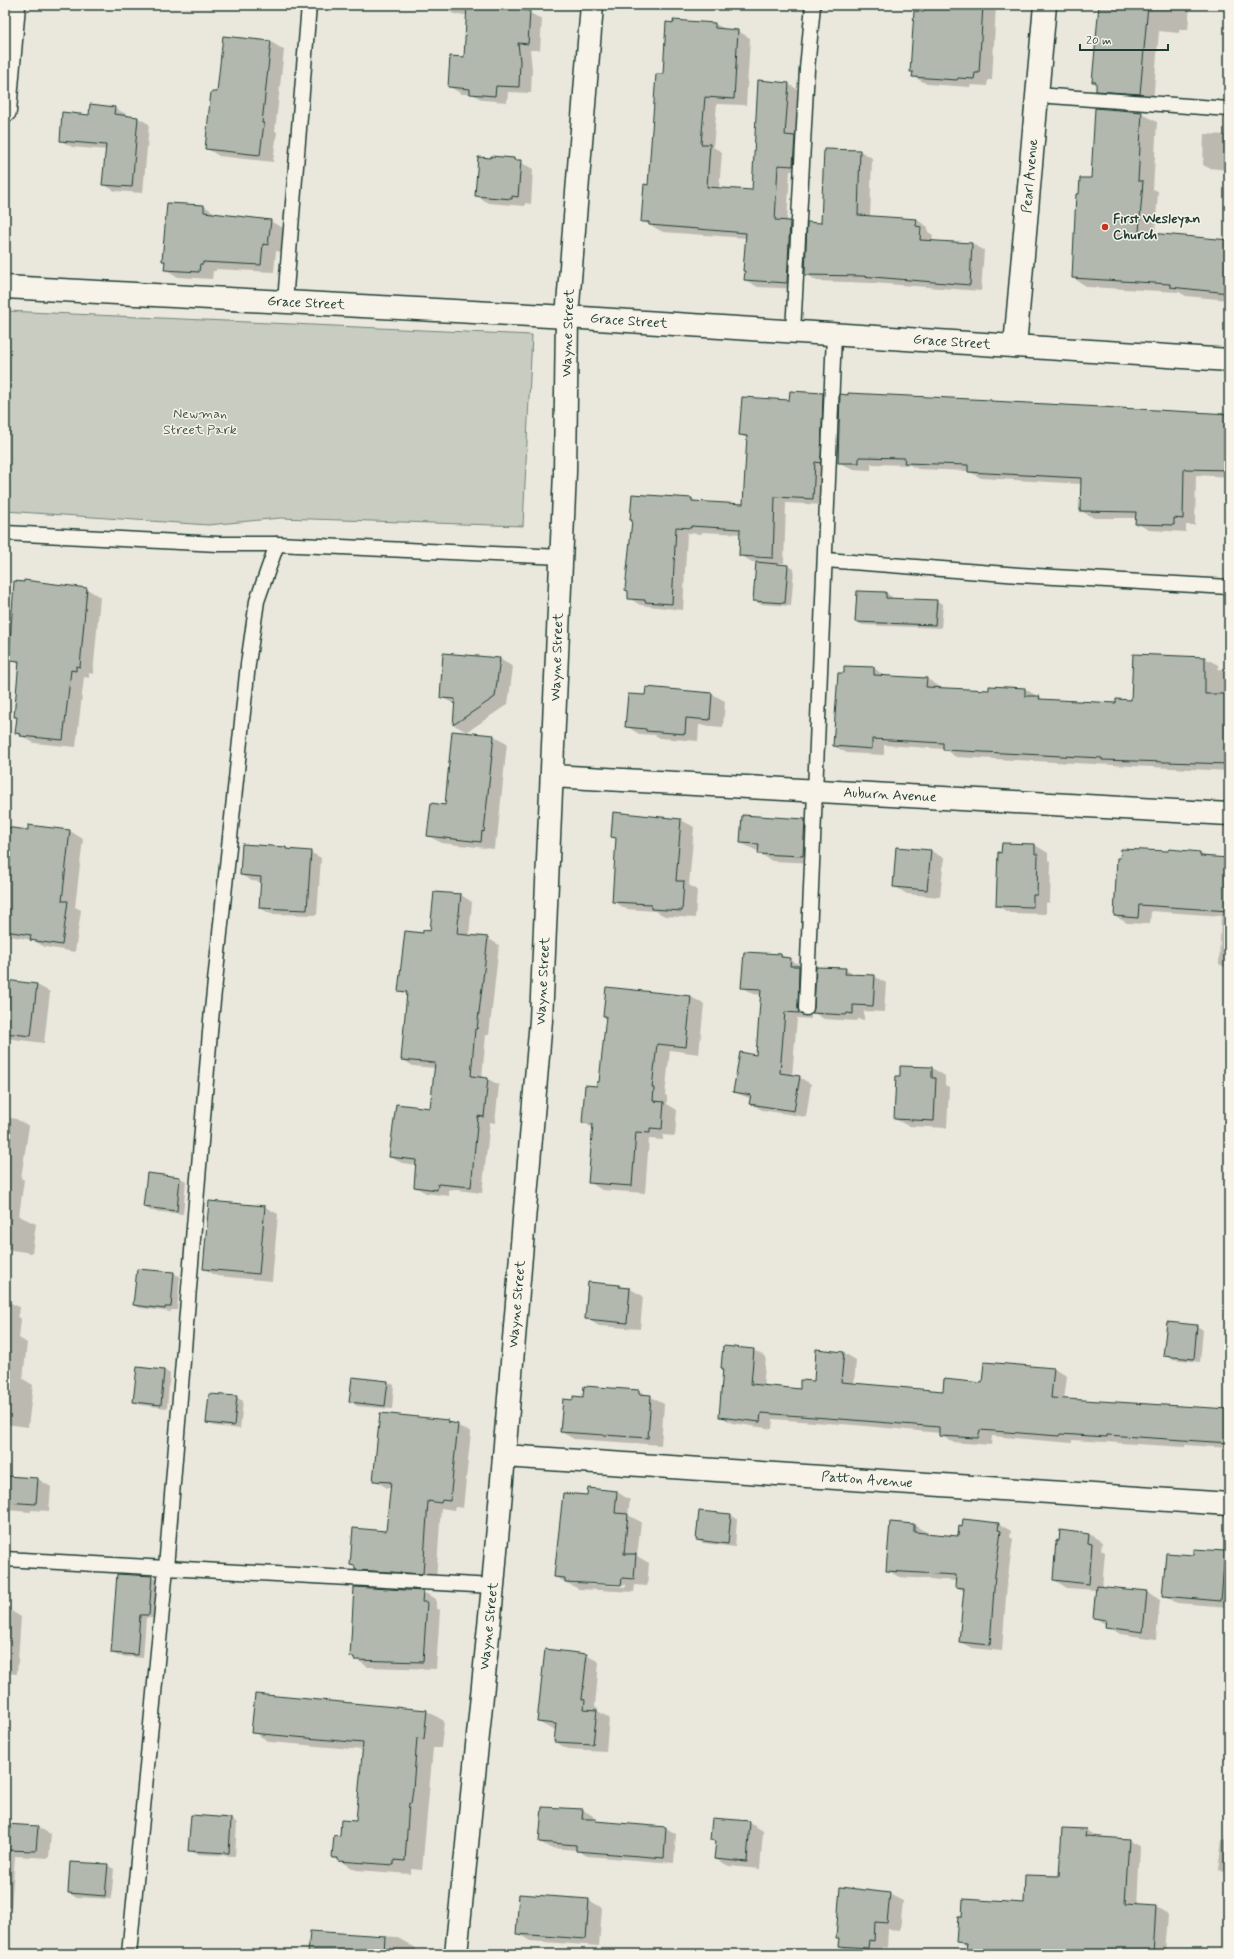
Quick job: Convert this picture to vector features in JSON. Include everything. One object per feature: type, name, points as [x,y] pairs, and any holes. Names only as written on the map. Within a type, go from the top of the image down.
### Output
[{"type":"street","points":[[5,111],[14,5]]},
{"type":"street","name":"Wayne Street","points":[[456,1954],[493,1586],[541,1020],[561,557],[567,317],[592,5]]},
{"type":"street","name":"Pearl Avenue","points":[[1014,346],[1045,5]]},
{"type":"street","name":"Grace Street","points":[[5,287],[567,317],[1229,360]]},
{"type":"street","name":"Auburn Avenue","points":[[552,776],[1229,814]]},
{"type":"street","name":"Patton Avenue","points":[[504,1456],[1229,1504]]},
{"type":"lane","points":[[286,302],[309,5]]},
{"type":"lane","points":[[793,332],[807,69],[813,5]]},
{"type":"lane","points":[[1037,95],[1229,108]]},
{"type":"lane","points":[[806,1008],[813,791],[826,560],[834,335]]},
{"type":"lane","points":[[5,533],[218,544],[277,544],[561,557]]},
{"type":"lane","points":[[129,1954],[166,1568],[211,1020],[248,664],[257,601],[277,544]]},
{"type":"lane","points":[[826,560],[1019,575],[1229,587]]},
{"type":"lane","points":[[5,1559],[493,1586]]},
{"type":"green space","name":"Newman Street Park","points":[[7,311],[532,335],[523,526],[280,518],[208,525],[5,511],[5,331]]},
{"type":"building","points":[[467,5],[522,8],[521,10],[530,11],[528,44],[518,43],[520,61],[519,87],[496,86],[495,96],[470,94],[470,89],[448,87],[450,56],[464,57]]},
{"type":"building","points":[[925,5],[983,5],[979,73],[975,73],[974,79],[958,78],[957,80],[912,77],[913,72],[910,72],[914,11],[924,12]]},
{"type":"building","points":[[1099,5],[1148,5],[1140,94],[1096,91],[1096,82],[1092,82]]},
{"type":"building","points":[[673,20],[715,23],[715,28],[738,30],[734,99],[705,97],[701,144],[710,144],[707,187],[752,190],[758,80],[789,83],[785,135],[795,136],[793,166],[778,165],[775,220],[790,221],[787,283],[744,280],[745,271],[743,271],[746,233],[649,225],[649,222],[641,222],[644,184],[648,185],[656,74],[663,74],[666,22],[674,23]]},
{"type":"building","points":[[223,36],[271,41],[260,155],[205,149],[211,92],[217,92]]},
{"type":"building","points":[[90,104],[115,107],[114,114],[138,117],[132,187],[102,185],[106,145],[60,141],[62,112],[89,115]]},
{"type":"building","points":[[1095,108],[1142,112],[1138,181],[1143,181],[1139,232],[1229,240],[1229,293],[1170,287],[1170,284],[1072,278],[1076,194],[1079,194],[1080,178],[1091,178]]},
{"type":"building","points":[[824,149],[860,150],[858,215],[917,219],[916,226],[921,227],[920,240],[972,243],[970,285],[861,276],[805,275],[807,222],[821,223]]},
{"type":"building","points":[[491,156],[521,160],[518,197],[512,196],[512,199],[475,196],[478,157],[491,158]]},
{"type":"building","points":[[167,203],[204,205],[204,212],[271,220],[268,245],[263,244],[261,265],[203,262],[203,264],[200,264],[199,272],[164,270],[165,261],[162,261]]},
{"type":"building","points":[[790,391],[823,393],[821,463],[815,462],[813,499],[775,497],[773,558],[739,556],[740,529],[691,526],[691,528],[676,527],[672,604],[628,599],[628,591],[625,590],[632,520],[630,520],[632,494],[692,498],[692,501],[743,504],[747,436],[739,435],[742,397],[789,400]]},
{"type":"building","points":[[848,393],[1229,414],[1229,470],[1184,469],[1183,519],[1174,518],[1174,525],[1135,524],[1136,512],[1080,511],[1081,478],[968,472],[968,465],[904,463],[905,458],[859,457],[859,463],[838,463],[840,394],[848,395]]},
{"type":"building","points":[[756,562],[788,565],[785,603],[753,601]]},
{"type":"building","points":[[24,580],[87,588],[80,667],[76,666],[76,671],[71,670],[63,740],[20,736],[21,734],[15,733],[17,717],[14,717],[19,661],[9,660],[14,581],[24,582]]},
{"type":"building","points":[[857,591],[886,592],[886,598],[937,600],[935,625],[855,622]]},
{"type":"building","points":[[443,653],[500,658],[495,697],[453,725],[455,699],[440,698]]},
{"type":"building","points":[[1133,654],[1205,657],[1205,694],[1229,694],[1229,764],[1102,760],[1102,758],[943,750],[943,743],[872,739],[872,749],[833,746],[838,673],[844,673],[844,666],[874,667],[874,675],[927,678],[926,687],[989,690],[989,686],[1025,688],[1025,696],[1040,696],[1039,699],[1116,703],[1116,699],[1131,700]]},
{"type":"building","points":[[646,687],[712,693],[710,720],[686,718],[685,734],[646,731],[646,729],[625,727],[628,694],[645,695]]},
{"type":"building","points":[[452,731],[494,735],[484,832],[482,831],[481,842],[427,836],[431,803],[445,805]]},
{"type":"building","points":[[613,812],[681,819],[676,881],[684,881],[682,911],[651,909],[651,904],[612,902],[616,838],[611,837]]},
{"type":"building","points":[[742,815],[805,819],[803,856],[758,854],[759,844],[740,843]]},
{"type":"building","points":[[28,825],[70,830],[62,901],[68,901],[62,945],[30,940],[31,935],[5,931],[5,827],[28,830]]},
{"type":"building","points":[[1002,843],[1035,844],[1035,854],[1038,854],[1037,895],[1033,895],[1033,907],[996,906],[998,852],[1001,853]]},
{"type":"building","points":[[242,844],[286,847],[286,849],[311,851],[307,910],[259,908],[261,877],[240,875]]},
{"type":"building","points":[[896,847],[931,850],[927,890],[893,887]]},
{"type":"building","points":[[1121,849],[1168,851],[1169,849],[1200,852],[1200,856],[1229,858],[1229,911],[1139,905],[1138,918],[1114,916],[1117,858],[1120,858]]},
{"type":"building","points":[[434,892],[461,894],[457,934],[488,937],[477,1029],[475,1029],[471,1076],[488,1078],[484,1117],[478,1116],[471,1187],[438,1184],[437,1190],[414,1187],[416,1160],[389,1157],[396,1104],[430,1108],[435,1063],[401,1060],[407,992],[398,991],[405,931],[423,933],[423,930],[430,931]]},
{"type":"building","points":[[744,952],[781,954],[781,957],[791,958],[790,966],[799,966],[799,1013],[785,1012],[780,1073],[800,1076],[794,1111],[749,1104],[751,1095],[733,1092],[740,1052],[756,1055],[761,989],[741,988]]},
{"type":"building","points":[[816,967],[846,968],[845,974],[875,975],[873,1006],[853,1005],[853,1014],[847,1013],[846,1015],[812,1013],[814,1008]]},
{"type":"building","points":[[5,980],[37,984],[31,1036],[5,1033]]},
{"type":"building","points":[[606,987],[691,996],[686,1047],[657,1044],[652,1088],[654,1088],[653,1101],[664,1102],[662,1129],[650,1128],[650,1133],[636,1132],[632,1186],[588,1183],[593,1124],[582,1123],[585,1085],[597,1086],[597,1082],[599,1082],[606,1016],[603,1016]]},
{"type":"building","points":[[900,1066],[932,1067],[932,1078],[936,1078],[934,1121],[894,1119],[896,1076],[900,1076]]},
{"type":"building","points":[[147,1173],[180,1177],[177,1211],[143,1207]]},
{"type":"building","points":[[209,1201],[265,1206],[259,1274],[203,1269]]},
{"type":"building","points":[[137,1269],[174,1272],[171,1307],[165,1307],[165,1309],[133,1305]]},
{"type":"building","points":[[588,1282],[620,1285],[619,1287],[630,1288],[627,1323],[585,1319]]},
{"type":"building","points":[[1167,1322],[1197,1325],[1194,1359],[1163,1356]]},
{"type":"building","points":[[723,1346],[754,1349],[751,1384],[800,1389],[800,1380],[814,1381],[816,1349],[844,1352],[841,1382],[943,1391],[944,1379],[982,1383],[984,1362],[1054,1368],[1051,1398],[1229,1409],[1229,1443],[1107,1435],[1107,1437],[1060,1434],[1059,1436],[980,1430],[978,1438],[939,1436],[939,1427],[761,1413],[760,1422],[719,1417],[723,1368],[721,1368]]},
{"type":"building","points":[[137,1367],[164,1370],[161,1405],[133,1402]]},
{"type":"building","points":[[352,1377],[388,1381],[385,1406],[349,1402]]},
{"type":"building","points":[[584,1386],[639,1390],[639,1394],[651,1395],[648,1438],[560,1432],[563,1399],[573,1400],[573,1396],[583,1397]]},
{"type":"building","points":[[209,1394],[237,1396],[234,1426],[206,1423]]},
{"type":"building","points":[[380,1413],[448,1420],[448,1422],[458,1424],[450,1501],[442,1500],[441,1503],[428,1501],[423,1574],[355,1570],[355,1566],[350,1565],[353,1528],[386,1531],[391,1482],[373,1481]]},
{"type":"building","points":[[5,1476],[38,1478],[36,1504],[5,1502]]},
{"type":"building","points":[[588,1488],[617,1491],[615,1513],[628,1514],[624,1554],[636,1554],[634,1579],[622,1578],[621,1585],[565,1582],[565,1578],[554,1577],[563,1493],[587,1495]]},
{"type":"building","points":[[699,1511],[731,1514],[728,1544],[696,1540]]},
{"type":"building","points":[[963,1519],[999,1523],[998,1530],[1001,1531],[995,1575],[990,1645],[959,1642],[964,1588],[955,1587],[956,1575],[886,1571],[890,1522],[914,1524],[914,1532],[958,1536],[959,1526],[962,1527]]},
{"type":"building","points":[[1060,1530],[1089,1534],[1088,1543],[1092,1544],[1089,1584],[1053,1580],[1056,1540],[1059,1541]]},
{"type":"building","points":[[1194,1549],[1225,1551],[1221,1601],[1162,1596],[1166,1553],[1194,1555]]},
{"type":"building","points":[[117,1574],[152,1576],[149,1615],[140,1615],[137,1655],[111,1653]]},
{"type":"building","points":[[1096,1586],[1147,1591],[1143,1632],[1105,1627],[1106,1620],[1093,1618]]},
{"type":"building","points":[[354,1587],[423,1591],[422,1602],[427,1602],[423,1662],[354,1660],[354,1657],[350,1657]]},
{"type":"building","points":[[545,1649],[587,1654],[582,1699],[585,1700],[584,1709],[597,1710],[593,1744],[554,1742],[556,1724],[537,1722]]},
{"type":"building","points":[[255,1694],[427,1710],[424,1739],[417,1738],[413,1789],[411,1804],[409,1803],[405,1861],[394,1860],[394,1865],[338,1861],[338,1858],[332,1858],[334,1835],[340,1836],[341,1820],[356,1821],[363,1743],[251,1733]]},
{"type":"building","points":[[542,1807],[583,1809],[582,1819],[596,1819],[595,1821],[666,1827],[664,1858],[576,1851],[576,1845],[539,1842]]},
{"type":"building","points":[[191,1815],[231,1818],[229,1853],[188,1851]]},
{"type":"building","points":[[712,1818],[750,1821],[747,1862],[714,1859],[716,1841],[710,1840]]},
{"type":"building","points":[[5,1824],[38,1826],[36,1851],[5,1850]]},
{"type":"building","points":[[1062,1828],[1086,1829],[1085,1836],[1129,1839],[1125,1904],[1156,1906],[1153,1954],[996,1954],[966,1951],[967,1943],[956,1942],[958,1917],[962,1917],[963,1899],[1024,1903],[1025,1875],[1059,1876]]},
{"type":"building","points":[[70,1862],[108,1864],[105,1896],[68,1893]]},
{"type":"building","points":[[840,1887],[890,1893],[887,1923],[875,1922],[874,1941],[869,1940],[868,1948],[838,1946],[839,1938],[836,1938]]},
{"type":"building","points":[[519,1894],[589,1899],[586,1939],[516,1934]]},
{"type":"building","points":[[310,1931],[385,1936],[384,1954],[308,1954]]},
{"type":"place","name":"First Wesleyan Church","points":[[1105,227]]}]
